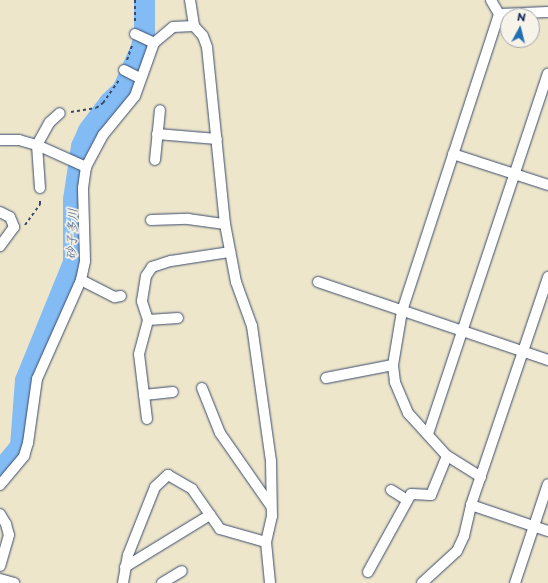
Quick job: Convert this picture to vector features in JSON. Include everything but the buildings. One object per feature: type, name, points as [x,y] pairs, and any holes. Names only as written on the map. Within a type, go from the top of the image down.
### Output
[{"type":"street","points":[[190,0],[194,26],[203,36],[207,47],[225,224],[236,282],[252,326],[271,461],[271,507],[266,542],[270,583]]},
{"type":"street","points":[[481,477],[447,456],[408,414],[395,382],[393,365],[402,311],[499,14],[491,0]]},
{"type":"street","points":[[499,14],[548,12]]},
{"type":"street","points":[[0,485],[24,456],[28,443],[36,379],[80,280],[85,261],[83,188],[85,166],[103,135],[136,96],[138,77],[151,42],[173,27],[194,26]]},
{"type":"street","points":[[135,34],[151,42]]},
{"type":"street","points":[[124,70],[138,77]]},
{"type":"street","points":[[428,434],[548,73]]},
{"type":"street","points":[[155,160],[160,110]]},
{"type":"street","points":[[40,188],[37,145],[50,122],[60,114]]},
{"type":"street","points":[[157,134],[217,139]]},
{"type":"street","points":[[0,140],[19,140],[37,145],[85,166]]},
{"type":"street","points":[[453,154],[548,185]]},
{"type":"street","points":[[0,212],[10,217],[14,227],[0,246]]},
{"type":"street","points":[[151,220],[188,219],[225,224]]},
{"type":"street","points":[[147,419],[139,354],[148,320],[142,301],[146,276],[152,267],[171,261],[230,252]]},
{"type":"street","points":[[422,583],[457,551],[464,536],[481,477],[548,277]]},
{"type":"street","points":[[80,280],[115,296],[121,296]]},
{"type":"street","points":[[318,282],[548,360]]},
{"type":"street","points":[[148,320],[178,318]]},
{"type":"street","points":[[326,378],[393,365]]},
{"type":"street","points":[[202,388],[220,433],[271,507]]},
{"type":"street","points":[[144,395],[173,392]]},
{"type":"street","points":[[368,572],[411,494],[431,495],[447,456]]},
{"type":"street","points":[[123,583],[125,567],[155,487],[168,475],[192,489],[220,529],[266,542]]},
{"type":"street","points":[[515,583],[548,484]]},
{"type":"street","points":[[391,490],[407,500]]},
{"type":"street","points":[[472,505],[548,531]]},
{"type":"street","points":[[0,514],[6,524],[9,535],[0,566]]},
{"type":"street","points":[[125,567],[210,515]]},
{"type":"street","points":[[162,583],[182,571]]},
{"type":"street","points":[[0,579],[14,583]]},
{"type":"path","points":[[22,228],[40,204],[40,188]]},
{"type":"waterway","name":"砂子多川","points":[[0,470],[20,446],[25,380],[73,262],[73,199],[81,146],[88,130],[109,102],[122,90],[141,47],[144,33],[144,0]]}]
